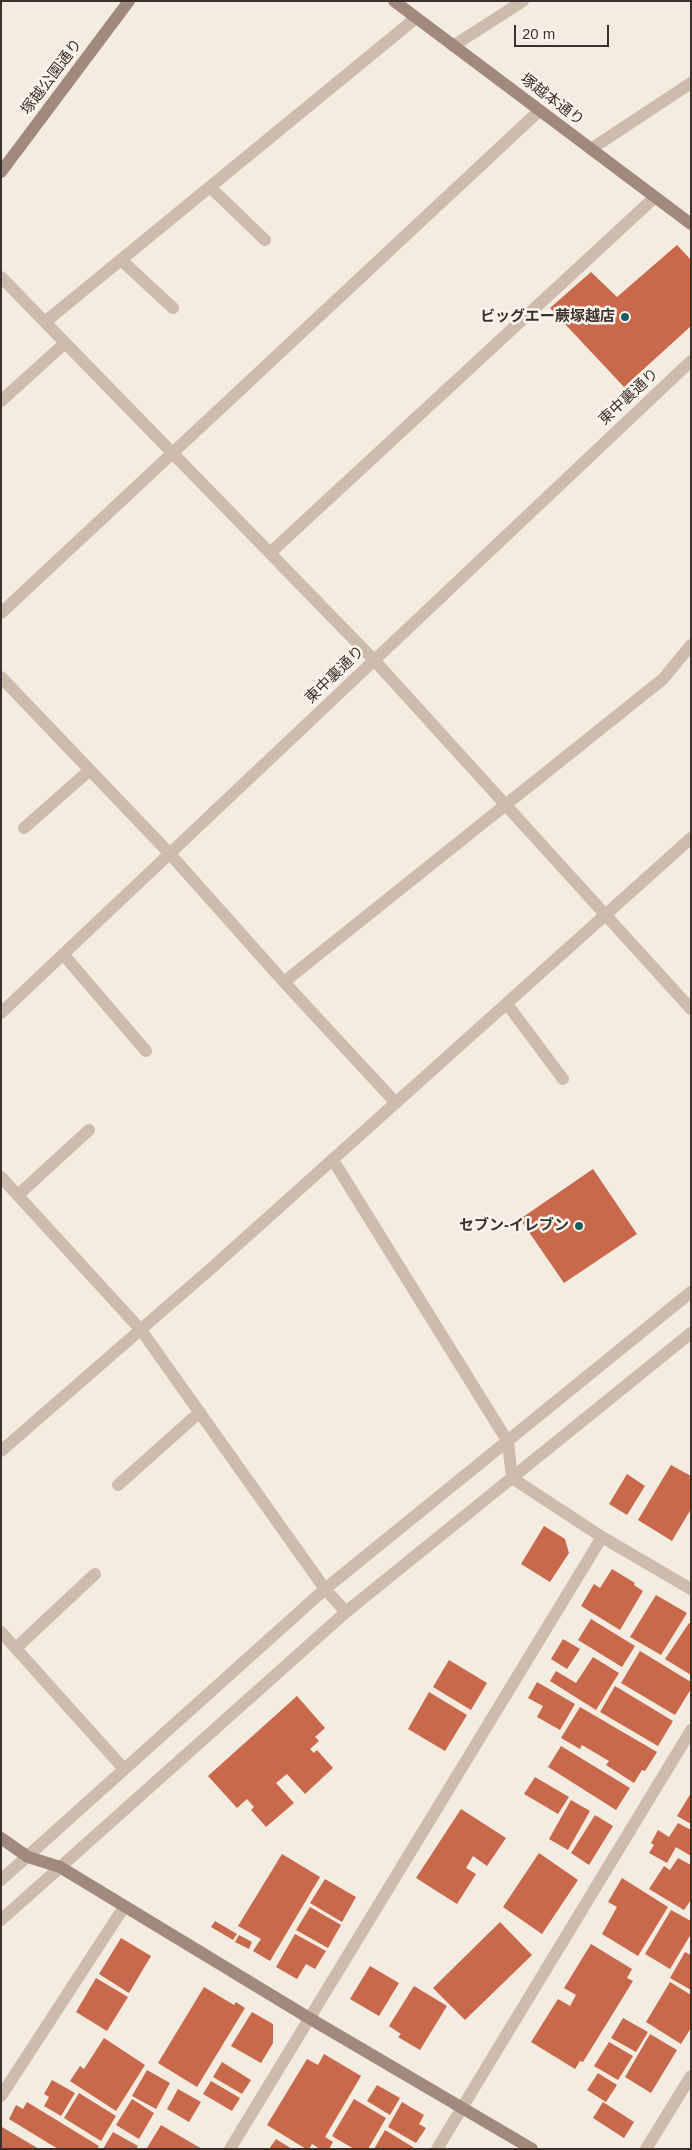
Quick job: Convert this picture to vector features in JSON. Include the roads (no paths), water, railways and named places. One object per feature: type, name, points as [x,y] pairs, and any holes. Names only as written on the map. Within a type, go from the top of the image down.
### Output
[{"type":"street","name":"塚越公園通り","points":[[1,172],[129,1]]},
{"type":"street","name":"塚越本通り","points":[[394,1],[691,224]]},
{"type":"street","points":[[453,46],[523,1]]},
{"type":"street","points":[[45,322],[416,18]]},
{"type":"street","points":[[591,149],[691,83]]},
{"type":"street","points":[[1,613],[539,110]]},
{"type":"street","points":[[210,187],[265,240]]},
{"type":"street","points":[[270,553],[655,197]]},
{"type":"street","points":[[121,260],[173,308]]},
{"type":"street","points":[[1,278],[374,660],[691,1009]]},
{"type":"street","points":[[1,401],[65,343]]},
{"type":"street","name":"東中裏通り","points":[[1,1013],[691,361]]},
{"type":"street","points":[[284,982],[663,679],[691,645]]},
{"type":"street","points":[[1,676],[170,854],[284,982],[396,1103]]},
{"type":"street","points":[[24,828],[90,770]]},
{"type":"street","points":[[1,1451],[333,1160],[691,838]]},
{"type":"street","points":[[63,954],[146,1051]]},
{"type":"street","points":[[506,1004],[563,1079]]},
{"type":"street","points":[[18,1195],[89,1130]]},
{"type":"street","points":[[333,1160],[508,1442],[512,1478]]},
{"type":"street","points":[[1,1176],[141,1330],[326,1589],[346,1612]]},
{"type":"street","points":[[1,1880],[326,1589],[691,1292]]},
{"type":"street","points":[[1,1920],[346,1612],[691,1333]]},
{"type":"street","points":[[118,1485],[200,1412]]},
{"type":"street","points":[[512,1478],[602,1537],[691,1589]]},
{"type":"street","points":[[230,2149],[602,1537]]},
{"type":"street","points":[[16,1648],[95,1574]]},
{"type":"street","points":[[1,1632],[124,1768]]},
{"type":"street","points":[[437,2149],[691,1730]]},
{"type":"street","points":[[1,1838],[28,1857],[60,1867],[309,2018],[532,2149]]},
{"type":"street","points":[[1,2096],[124,1907]]},
{"type":"street","points":[[646,2149],[691,2076]]},
{"type":"place","name":"ビッグエー蕨塚越店","points":[[625,317]]},
{"type":"place","name":"セブン-イレブン","points":[[579,1226]]}]
